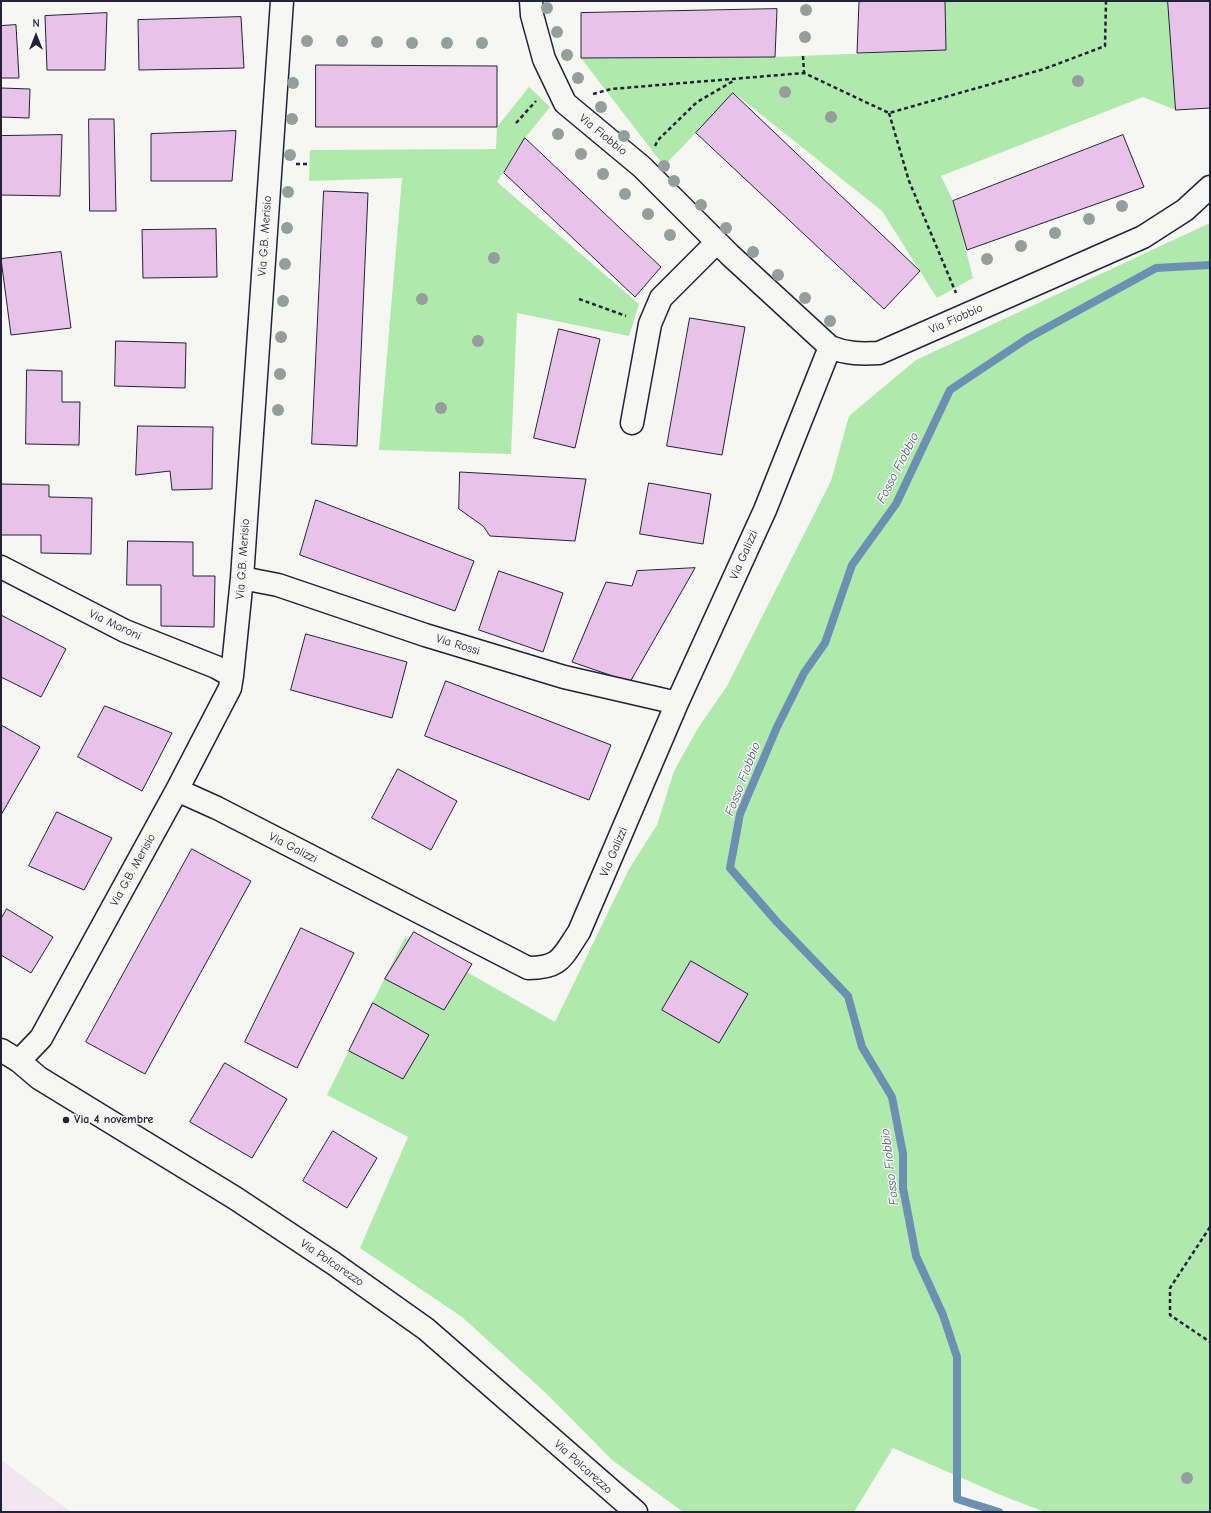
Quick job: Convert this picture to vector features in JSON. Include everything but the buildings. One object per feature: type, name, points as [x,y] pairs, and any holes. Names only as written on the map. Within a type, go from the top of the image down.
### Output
[{"type":"street","name":"Via G.B. Merisio","points":[[10,1056],[41,1038],[177,790],[224,699],[232,676],[242,578],[282,1]]},
{"type":"street","name":"Via Fiobbio","points":[[531,1],[532,15],[544,59],[564,103],[642,167],[717,242],[830,347],[843,352],[858,354],[879,353],[1143,237],[1185,210],[1210,187]]},
{"type":"street","points":[[632,424],[650,324],[661,298],[717,242]]},
{"type":"street","name":"Via Galizzi","points":[[177,790],[217,808],[528,968],[546,968],[559,962],[579,932],[677,703],[765,510],[830,347]]},
{"type":"street","name":"Via Moroni","points":[[1,567],[125,631],[216,667],[232,676]]},
{"type":"street","name":"Via Rossi","points":[[242,578],[278,585],[425,635],[564,677],[677,703]]},
{"type":"street","name":"Via Polcarezzo","points":[[10,1056],[38,1078],[261,1215],[333,1263],[426,1329],[636,1512]]},
{"type":"path","points":[[564,103],[611,89],[804,73],[889,113],[1044,70],[1105,46],[1106,1]]},
{"type":"path","points":[[803,56],[804,73]]},
{"type":"path","points":[[642,167],[658,140],[697,102],[737,79]]},
{"type":"path","points":[[889,113],[909,181],[966,315]]},
{"type":"path","points":[[579,299],[650,324]]},
{"type":"path","points":[[1210,1227],[1170,1288],[1170,1315],[1210,1342]]},
{"type":"shaded area","points":[[1,1460],[71,1512],[1,1512]]},
{"type":"green space","points":[[945,1],[1168,1],[1176,110],[1143,97],[941,176],[953,201],[973,278],[937,298],[882,211],[734,93],[664,166],[581,58],[775,57],[946,50]]},
{"type":"green space","points":[[529,87],[550,107],[525,138],[497,182],[639,304],[629,336],[517,313],[511,454],[379,450],[402,178],[309,181],[310,150],[496,149],[497,127]]},
{"type":"green space","points":[[1210,223],[1210,1512],[1045,1512],[1003,1496],[893,1448],[854,1512],[683,1512],[612,1460],[548,1395],[462,1317],[360,1248],[408,1137],[327,1095],[405,937],[555,1022],[629,869],[657,825],[674,771],[698,728],[727,686],[831,481],[849,416],[916,360]]},
{"type":"waterway","name":"Fosso Fiobbio","points":[[999,1512],[957,1499],[957,1357],[943,1315],[916,1256],[903,1188],[903,1154],[892,1097],[862,1047],[848,996],[777,922],[730,868],[740,814],[777,727],[804,673],[825,643],[852,565],[896,504],[950,390],[1028,338],[1156,268],[1210,265]]},
{"type":"place","name":"Via 4 novembre","points":[[66,1120]]}]
